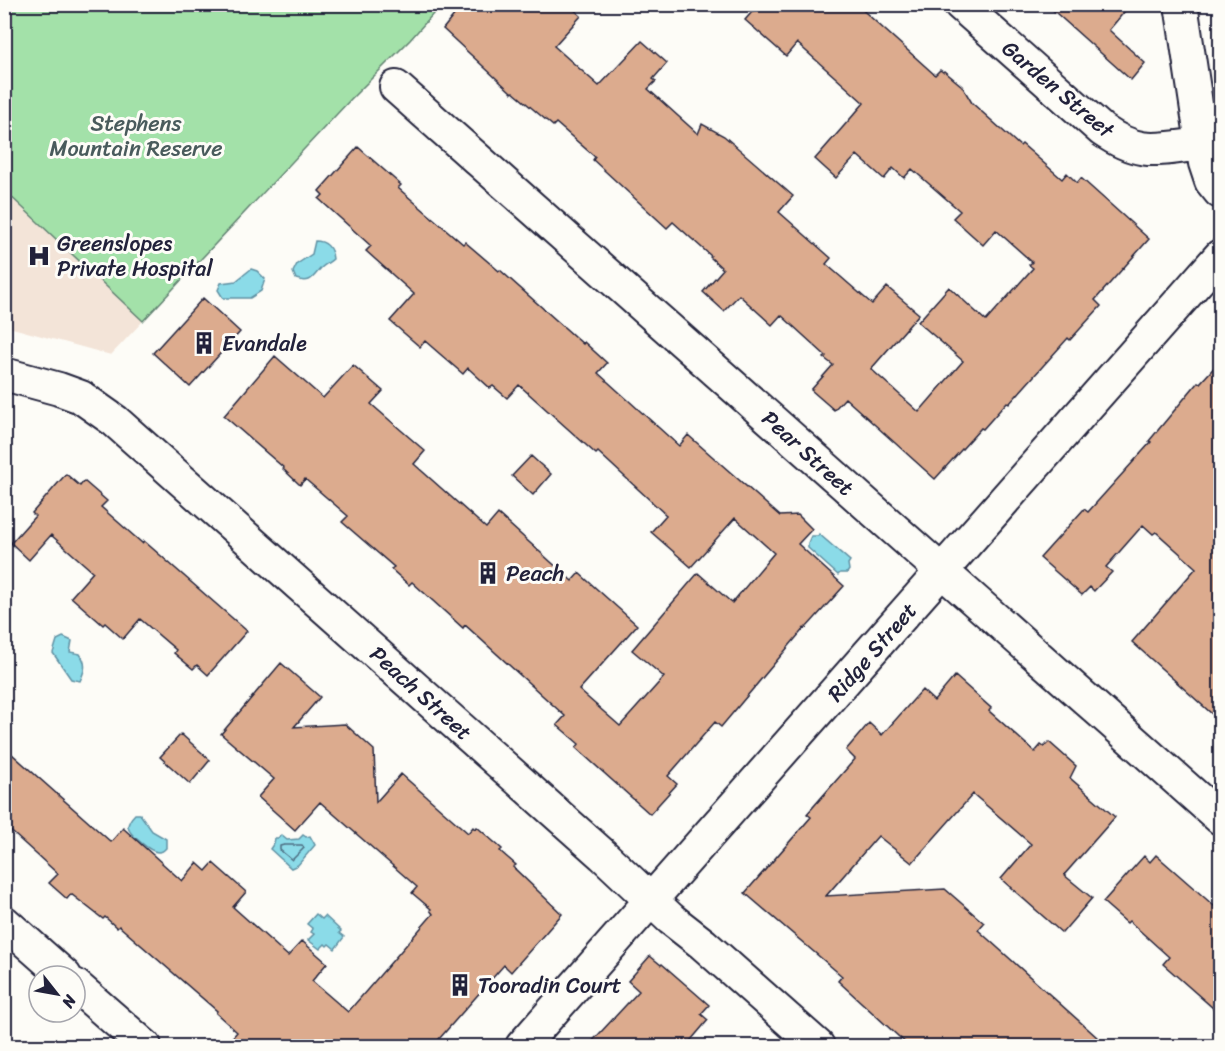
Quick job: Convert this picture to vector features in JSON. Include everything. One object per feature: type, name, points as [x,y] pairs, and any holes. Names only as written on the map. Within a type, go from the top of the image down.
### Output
[{"type":"street","name":"Garden Street","points":[[960,4],[1101,130],[1116,140],[1139,149],[1202,144]]},
{"type":"street","points":[[1181,4],[1208,174],[1221,192]]},
{"type":"street","name":"Pear Street","points":[[396,87],[1221,818]]},
{"type":"street","name":"Ridge Street","points":[[522,1047],[1221,256]]},
{"type":"street","name":"Peach Street","points":[[4,374],[81,397],[116,421],[818,1047]]},
{"type":"street","points":[[4,922],[51,964]]},
{"type":"street","points":[[87,996],[145,1047]]},
{"type":"shaded area","name":"Greenslopes Private Hospital","points":[[4,191],[143,321],[111,355],[5,326]]},
{"type":"green space","name":"Stephens Mountain Reserve","points":[[4,5],[441,5],[143,321],[5,191]]},
{"type":"water","points":[[315,241],[328,246],[333,259],[311,279],[305,281],[296,279],[293,272],[297,264],[312,254]]},
{"type":"water","points":[[251,269],[257,271],[265,279],[261,291],[250,298],[223,298],[218,290],[221,283],[236,281]]},
{"type":"water","points":[[819,534],[850,561],[847,573],[838,575],[808,548],[811,536]]},
{"type":"water","points":[[63,637],[72,641],[70,652],[80,654],[84,661],[80,681],[71,679],[53,653],[57,640]]},
{"type":"water","points":[[135,814],[140,814],[152,831],[166,839],[166,848],[163,851],[150,849],[132,834],[128,825]]},
{"type":"water","points":[[281,835],[287,840],[299,839],[303,835],[310,836],[315,845],[298,865],[291,868],[270,849],[275,838]]},
{"type":"water","points":[[316,914],[322,919],[325,916],[341,931],[339,933],[344,937],[335,949],[325,944],[320,949],[308,940],[314,934],[311,932],[313,929],[307,924]]},
{"type":"building","points":[[463,4],[568,4],[581,16],[554,46],[599,86],[642,41],[667,63],[653,79],[656,81],[648,89],[698,134],[702,124],[724,136],[793,196],[779,212],[831,258],[826,264],[872,304],[887,287],[919,314],[871,369],[919,412],[963,361],[918,322],[949,287],[986,321],[1033,268],[1029,265],[1032,262],[996,230],[983,245],[953,218],[960,211],[912,169],[904,178],[893,168],[884,179],[857,155],[836,178],[815,159],[864,103],[797,43],[786,56],[745,20],[759,4],[856,4],[935,75],[940,70],[944,71],[962,86],[972,103],[1020,146],[1022,144],[1062,179],[1067,173],[1077,183],[1081,178],[1149,239],[1095,300],[1101,306],[1070,340],[1068,338],[1009,404],[1007,402],[983,429],[981,428],[935,479],[845,398],[834,410],[811,390],[833,365],[781,315],[772,325],[739,295],[724,311],[703,292],[723,269],[711,256],[673,222],[667,228],[593,160],[595,157],[556,123],[553,126],[512,93],[443,29]]},
{"type":"building","points":[[1046,4],[1131,4],[1109,30],[1145,63],[1131,80]]},
{"type":"building","points":[[358,147],[401,185],[398,188],[463,244],[465,242],[500,270],[607,363],[598,373],[679,446],[688,435],[780,516],[798,515],[812,529],[798,544],[844,586],[805,627],[721,727],[715,722],[668,776],[677,784],[650,814],[576,748],[579,744],[557,725],[565,716],[465,625],[463,628],[412,582],[409,585],[391,569],[394,567],[342,522],[348,516],[305,479],[300,485],[284,468],[224,416],[275,356],[323,398],[353,365],[383,391],[371,404],[425,451],[414,464],[486,528],[498,514],[572,581],[579,573],[637,625],[579,690],[620,726],[664,677],[632,650],[698,573],[732,603],[774,553],[735,518],[691,567],[651,532],[666,515],[598,452],[596,454],[519,385],[507,398],[493,386],[490,388],[468,368],[463,374],[425,341],[420,347],[390,321],[414,294],[366,251],[371,246],[319,199],[323,195],[319,191]]},
{"type":"building","name":"Evandale","points":[[203,298],[240,332],[190,387],[153,353]]},
{"type":"building","points":[[1221,360],[1221,722],[1132,642],[1196,568],[1156,532],[1153,534],[1143,525],[1106,567],[1112,572],[1094,591],[1090,587],[1082,595],[1040,558],[1084,509],[1088,512],[1151,442],[1149,441],[1198,382],[1200,383]]},
{"type":"building","points":[[531,456],[551,474],[533,495],[512,476]]},
{"type":"building","points":[[66,474],[80,486],[84,481],[107,501],[101,507],[142,543],[144,541],[247,631],[208,675],[197,665],[193,669],[174,653],[176,650],[140,619],[123,639],[71,597],[93,572],[51,535],[29,560],[11,543],[35,516],[32,513]]},
{"type":"building","points":[[281,663],[320,697],[294,727],[345,724],[374,750],[376,802],[401,774],[468,833],[473,827],[475,829],[477,827],[502,849],[500,851],[516,865],[513,867],[562,914],[511,972],[504,965],[432,1047],[224,1047],[237,1032],[216,1013],[217,1011],[119,926],[117,928],[105,917],[103,919],[71,894],[67,899],[49,883],[58,874],[4,825],[4,747],[111,842],[123,828],[182,881],[197,863],[206,871],[213,863],[246,892],[233,907],[288,956],[302,941],[327,963],[312,981],[348,1012],[433,914],[431,909],[412,893],[417,887],[320,802],[295,830],[258,797],[274,779],[221,734]]},
{"type":"building","points":[[955,676],[991,708],[989,711],[1035,752],[1041,745],[1044,747],[1049,742],[1076,766],[1070,778],[1115,817],[1064,875],[1092,898],[1062,933],[1001,879],[1031,844],[973,794],[912,863],[878,836],[826,896],[945,889],[984,923],[978,930],[1108,1047],[910,1047],[838,981],[842,976],[745,893],[811,817],[807,814],[855,759],[846,750],[869,723],[882,735],[922,690],[934,701]]},
{"type":"building","points":[[181,734],[210,760],[190,784],[160,757]]},
{"type":"building","points":[[1156,855],[1221,912],[1221,1015],[1163,964],[1169,957],[1129,921],[1127,923],[1103,902],[1144,856],[1150,862]]},
{"type":"building","points":[[650,956],[709,1005],[701,1014],[708,1020],[685,1047],[587,1047],[639,991],[628,981]]},
{"type":"place","name":"Greenslopes Private Hospital","points":[[39,256]]},
{"type":"place","name":"Evandale","points":[[204,343]]},
{"type":"place","name":"Peach","points":[[488,573]]},
{"type":"place","name":"Tooradin Court","points":[[460,985]]}]
